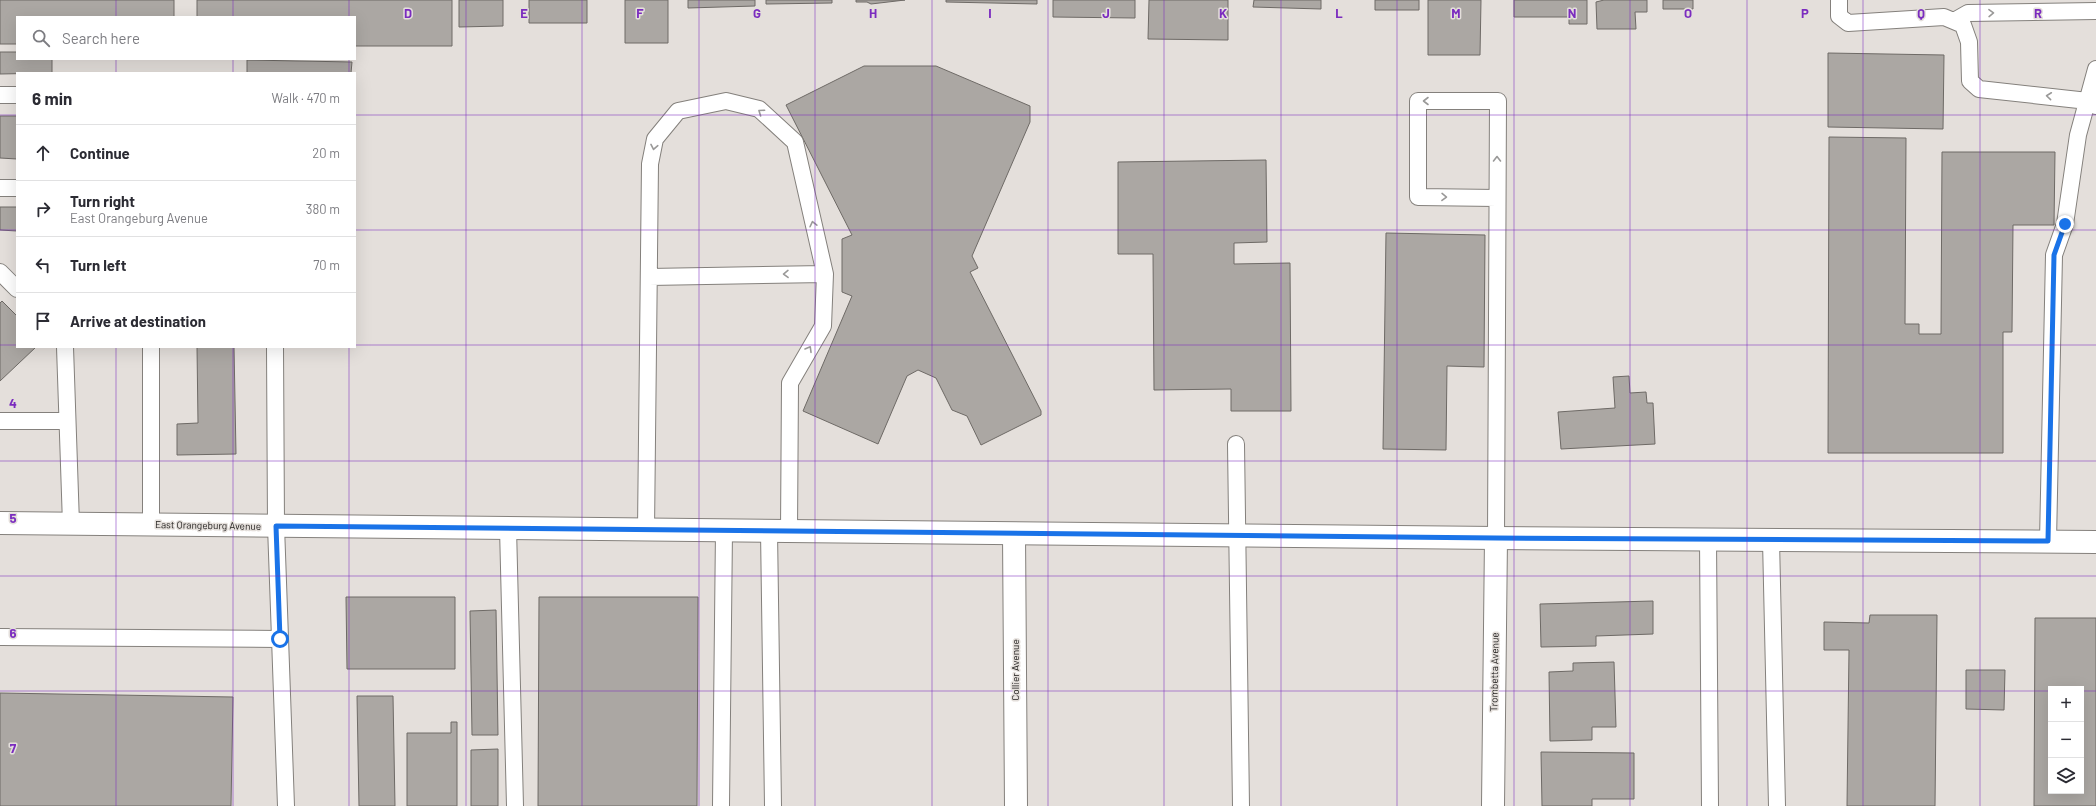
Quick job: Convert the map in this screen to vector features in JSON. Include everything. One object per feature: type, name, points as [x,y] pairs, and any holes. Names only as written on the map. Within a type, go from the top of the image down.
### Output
[{"type":"street","name":"East Orangeburg Avenue","points":[[0,523],[1014,534],[2096,542]]},
{"type":"street","name":"Collier Avenue","points":[[1014,534],[1016,806]]},
{"type":"street","name":"Trombetta Avenue","points":[[1493,806],[1496,538]]},
{"type":"lane","points":[[1839,0],[1839,16],[1848,23],[1944,17],[1963,25],[1969,42],[1970,81],[1979,89],[2092,103]]},
{"type":"lane","points":[[1954,21],[1968,13],[2096,11]]},
{"type":"lane","points":[[2048,541],[2054,255],[2065,224],[2078,135],[2092,103],[2096,69]]},
{"type":"lane","points":[[0,95],[16,95]]},
{"type":"lane","points":[[646,530],[650,164],[655,139],[678,111],[726,101],[759,109],[795,142],[824,274],[823,326],[790,383],[779,531],[773,806]]},
{"type":"lane","points":[[1496,538],[1498,101],[1418,101],[1418,197],[1497,198]]},
{"type":"lane","points":[[0,188],[16,188]]},
{"type":"lane","points":[[0,272],[16,287]]},
{"type":"lane","points":[[649,277],[824,274]]},
{"type":"lane","points":[[65,348],[71,524]]},
{"type":"lane","points":[[150,524],[151,348]]},
{"type":"lane","points":[[275,348],[276,526],[286,806]]},
{"type":"lane","points":[[0,421],[67,421]]},
{"type":"lane","points":[[1236,444],[1241,806]]},
{"type":"lane","points":[[508,528],[515,806]]},
{"type":"lane","points":[[721,806],[724,530]]},
{"type":"lane","points":[[1708,539],[1710,806]]},
{"type":"lane","points":[[1771,540],[1778,806]]},
{"type":"lane","points":[[0,637],[280,639]]},
{"type":"building","points":[[0,0],[174,0],[174,16],[16,16],[16,44],[0,44]]},
{"type":"building","points":[[197,0],[452,0],[452,46],[356,46],[356,16],[197,16]]},
{"type":"building","points":[[459,0],[503,0],[503,26],[459,27]]},
{"type":"building","points":[[529,0],[587,0],[587,23],[529,23]]},
{"type":"building","points":[[625,0],[668,0],[668,43],[625,43]]},
{"type":"building","points":[[688,0],[755,0],[755,6],[688,8]]},
{"type":"building","points":[[766,0],[832,0],[832,3],[766,4]]},
{"type":"building","points":[[856,0],[905,0],[871,4],[867,2],[856,2]]},
{"type":"building","points":[[946,0],[1037,0],[1037,4],[946,2]]},
{"type":"building","points":[[1053,0],[1135,0],[1135,18],[1053,17]]},
{"type":"building","points":[[1149,0],[1228,0],[1228,40],[1148,39]]},
{"type":"building","points":[[1254,0],[1321,0],[1321,9],[1253,7]]},
{"type":"building","points":[[1375,0],[1419,0],[1419,10],[1375,10]]},
{"type":"building","points":[[1428,0],[1481,0],[1480,55],[1428,55]]},
{"type":"building","points":[[1514,0],[1587,0],[1587,24],[1569,24],[1569,17],[1514,17]]},
{"type":"building","points":[[1604,0],[1647,0],[1647,12],[1635,12],[1636,29],[1597,29],[1596,2]]},
{"type":"building","points":[[1663,0],[1693,0],[1693,9],[1663,9]]},
{"type":"building","points":[[0,52],[16,52],[16,60],[52,60],[52,72],[16,72],[16,74],[0,74]]},
{"type":"building","points":[[1828,53],[1944,55],[1943,129],[1828,127]]},
{"type":"building","points":[[247,60],[352,62],[351,72],[247,72]]},
{"type":"building","points":[[864,66],[936,66],[1030,106],[1030,122],[972,256],[978,268],[970,272],[1041,411],[1041,415],[981,445],[967,416],[952,410],[936,378],[918,370],[907,376],[878,444],[803,411],[852,296],[842,292],[842,239],[852,235],[786,105]]},
{"type":"building","points":[[0,116],[16,116],[16,159],[0,158]]},
{"type":"building","points":[[1829,137],[1906,138],[1905,324],[1919,324],[1919,334],[1941,334],[1942,152],[2055,152],[2054,225],[2013,225],[2012,332],[2003,332],[2003,453],[1828,453]]},
{"type":"building","points":[[1266,160],[1267,242],[1234,243],[1234,264],[1290,263],[1291,411],[1231,411],[1231,389],[1154,390],[1153,254],[1118,254],[1118,162]]},
{"type":"building","points":[[0,207],[16,207],[16,231],[0,230]]},
{"type":"building","points":[[1386,233],[1485,235],[1484,367],[1447,366],[1446,450],[1383,449]]},
{"type":"building","points":[[2,301],[16,315],[16,348],[35,348],[0,381],[0,303]]},
{"type":"building","points":[[197,348],[234,348],[236,454],[177,455],[177,424],[198,423]]},
{"type":"building","points":[[1629,376],[1630,393],[1646,392],[1647,403],[1653,403],[1655,444],[1561,449],[1558,412],[1615,408],[1613,377]]},
{"type":"building","points":[[346,597],[455,597],[455,669],[347,669]]},
{"type":"building","points":[[539,597],[698,597],[697,806],[538,806]]},
{"type":"building","points":[[1653,601],[1653,634],[1596,636],[1596,646],[1541,647],[1540,604]]},
{"type":"building","points":[[496,610],[498,735],[472,735],[470,611]]},
{"type":"building","points":[[1870,615],[1937,615],[1935,806],[1847,806],[1849,650],[1824,650],[1824,622],[1869,623]]},
{"type":"building","points":[[2035,618],[2096,618],[2096,806],[2034,806]]},
{"type":"building","points":[[1614,662],[1616,727],[1592,727],[1592,740],[1550,741],[1549,672],[1573,671],[1573,663]]},
{"type":"building","points":[[1966,670],[2005,670],[2004,710],[1966,709]]},
{"type":"building","points":[[0,693],[233,697],[231,806],[0,806]]},
{"type":"building","points":[[357,696],[393,696],[395,806],[359,806]]},
{"type":"building","points":[[451,722],[457,722],[457,806],[407,806],[407,733],[451,733]]},
{"type":"building","points":[[498,749],[498,806],[471,806],[471,750]]},
{"type":"building","points":[[1541,752],[1634,753],[1634,799],[1592,799],[1592,806],[1542,806]]},
{"type":"route","points":[[280,639],[276,526],[1496,538],[2048,541],[2054,255],[2065,224]]}]
